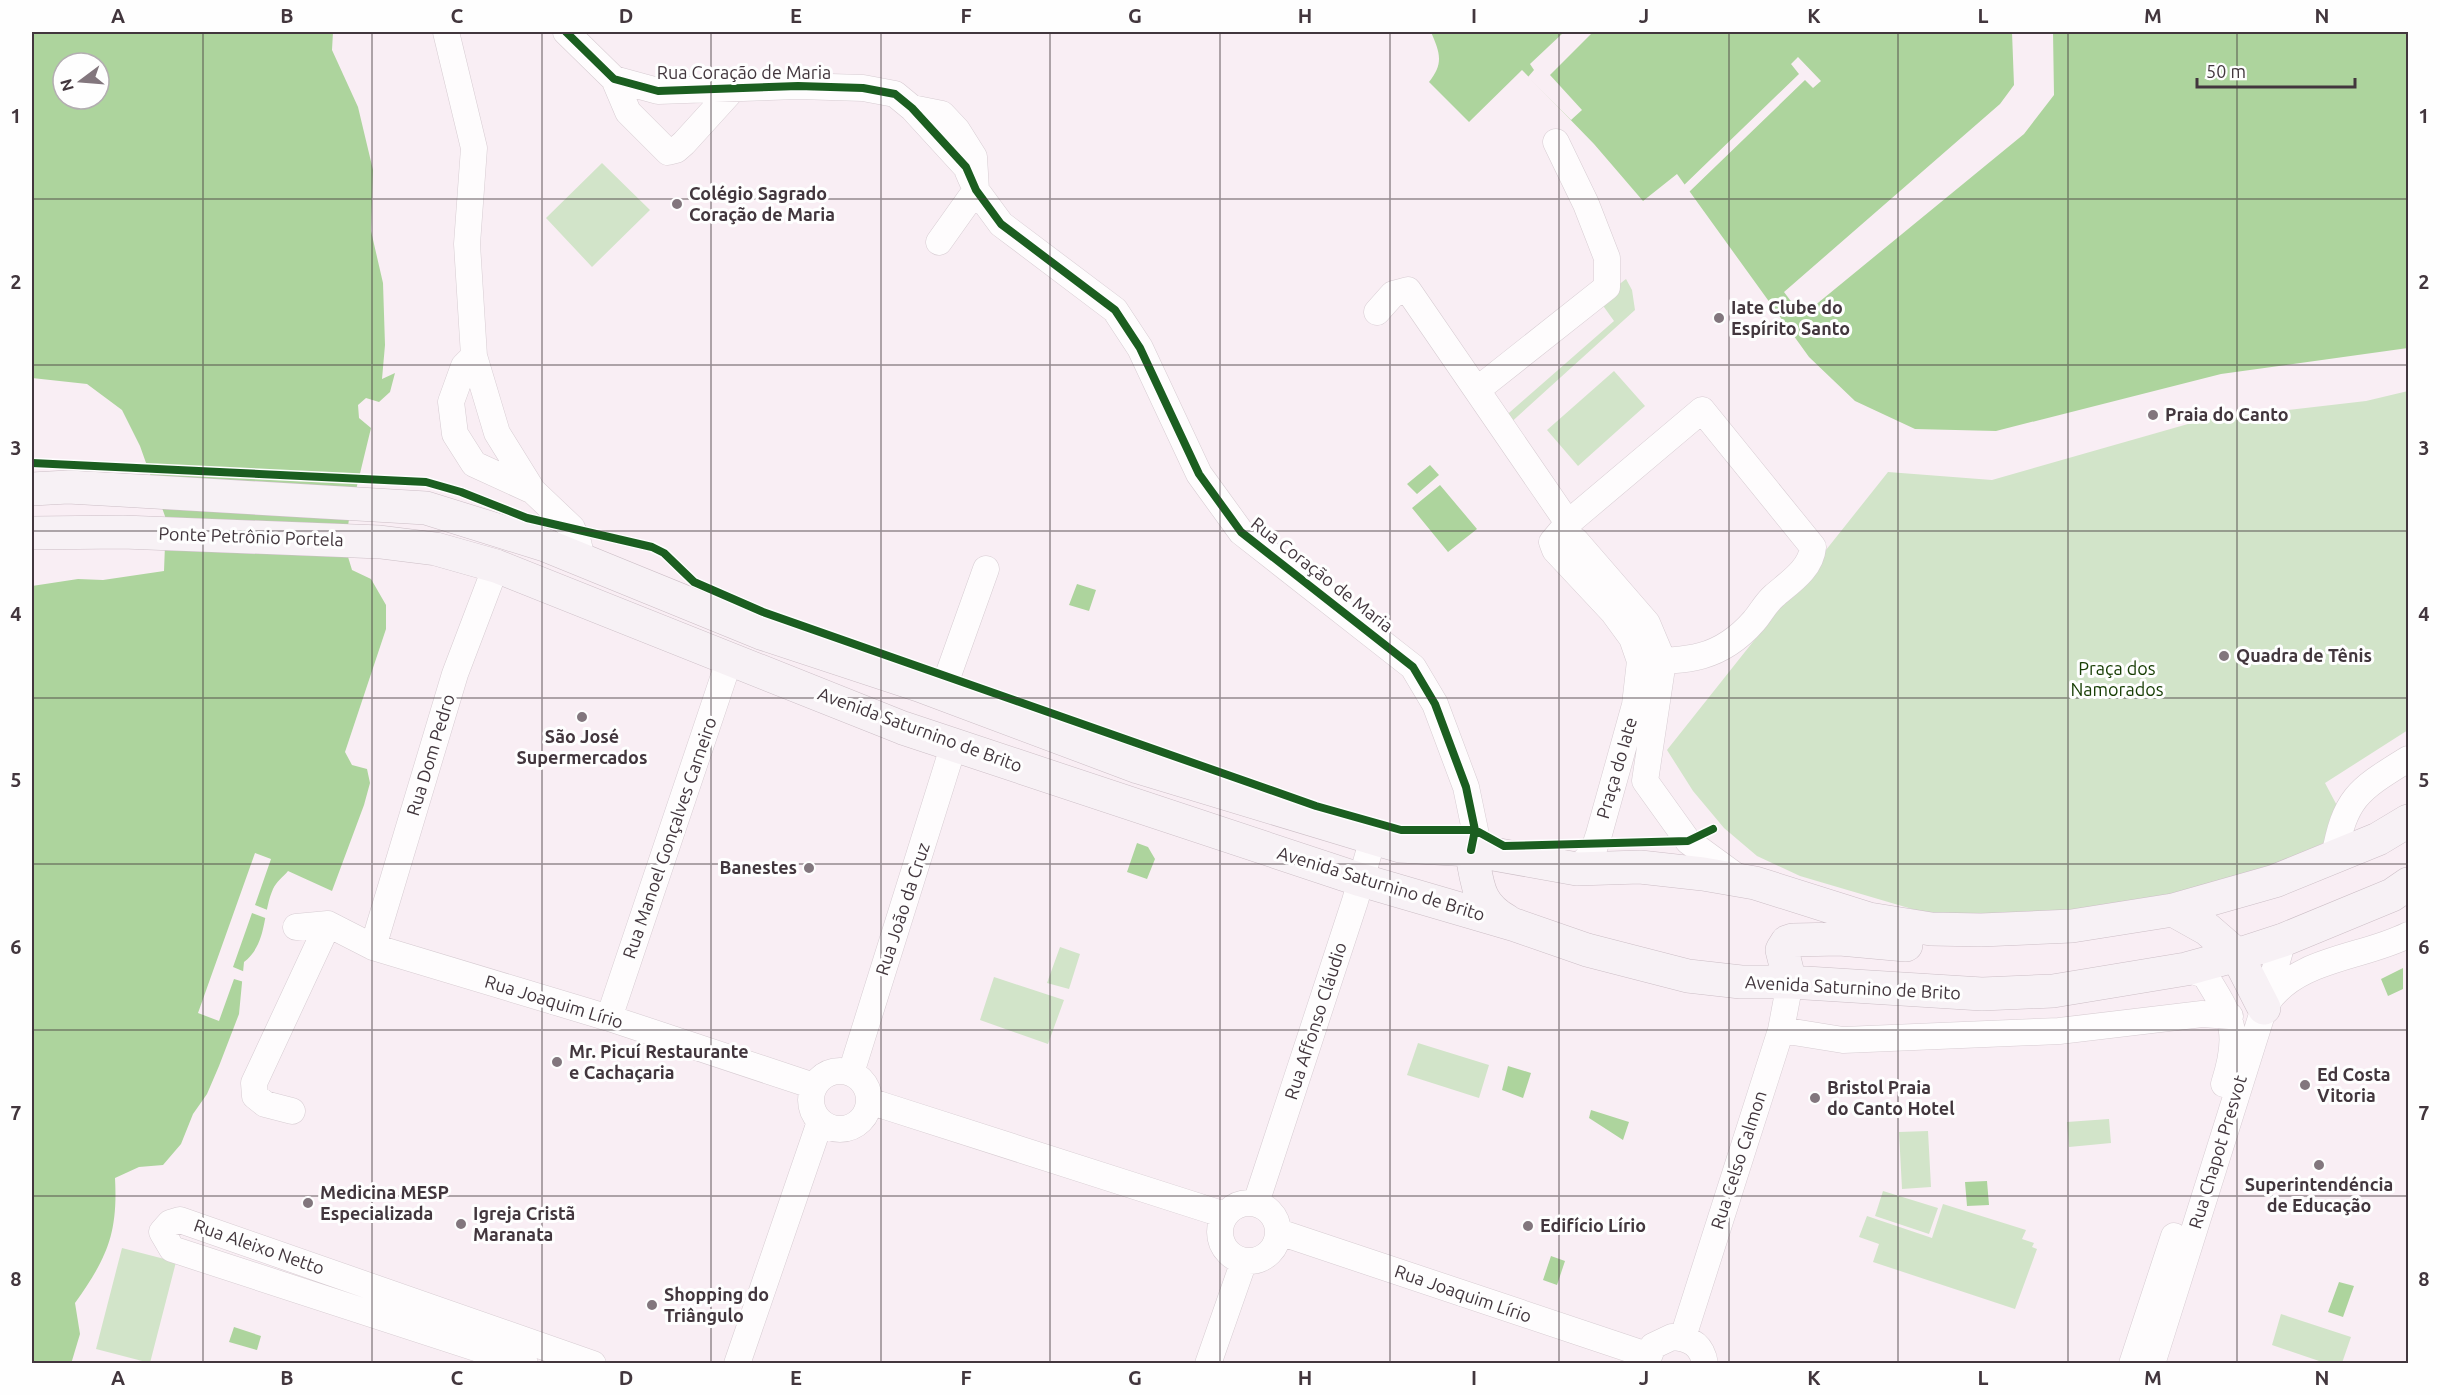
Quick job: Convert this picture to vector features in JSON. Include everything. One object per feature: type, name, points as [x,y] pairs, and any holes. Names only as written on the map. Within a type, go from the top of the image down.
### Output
[{"type":"main road","points":[[32,489],[68,487],[426,508],[582,559],[762,633],[1044,730],[1138,768],[1400,846],[1471,850],[1577,869],[1640,867],[1743,881],[1869,919],[1931,929],[1981,930],[2072,926],[2173,910],[2276,881],[2378,839],[2409,821]]},
{"type":"main road","name":"Ponte Petrônio Portela","points":[[32,533],[123,532],[380,542]]},
{"type":"main road","name":"Avenida Saturnino de Brito","points":[[380,542],[436,549],[496,566],[903,728],[1361,880],[1515,925],[1587,950],[1688,976],[1741,982],[1790,982],[1982,994],[2053,991],[2186,969],[2237,954],[2283,940],[2392,895],[2409,885]]},
{"type":"main road","points":[[954,744],[963,727],[971,720],[982,719],[1044,730]]},
{"type":"main road","points":[[1471,850],[1481,900],[1493,913],[1515,925]]},
{"type":"main road","points":[[2173,910],[2207,929],[2237,954],[2264,1008]]},
{"type":"main road","points":[[1790,982],[1782,950],[1787,942],[1793,940],[1840,939],[1919,946],[1943,943],[1981,930]]},
{"type":"street","points":[[446,32],[474,148],[467,244],[474,356],[497,432],[533,491],[572,528],[582,559]]},
{"type":"street","name":"Rua Coração de Maria","points":[[566,32],[614,79],[658,91],[798,86],[863,88],[895,94],[912,108],[966,167],[976,190],[1001,224],[1115,310],[1140,348],[1199,474],[1241,532],[1413,667],[1435,704],[1466,787],[1474,830],[1471,850]]},
{"type":"street","points":[[614,79],[628,112],[668,152],[676,150],[734,88]]},
{"type":"street","points":[[1477,390],[1606,287],[1607,258],[1586,204],[1556,142]]},
{"type":"street","points":[[939,242],[976,190]]},
{"type":"street","points":[[1377,312],[1393,294],[1408,290],[1572,532]]},
{"type":"street","points":[[474,356],[464,366],[451,402],[455,434],[474,464],[533,491]]},
{"type":"street","points":[[1702,411],[1813,547],[1812,557],[1804,569],[1766,603],[1743,632],[1727,644],[1693,660],[1652,661],[1613,612],[1552,546],[1552,542],[1572,532],[1702,411]]},
{"type":"street","name":"Rua Dom Pedro","points":[[374,947],[455,674],[496,566]]},
{"type":"street","points":[[941,695],[986,569]]},
{"type":"street","name":"Rua Manoel Gonçalves Carneiro","points":[[609,1018],[730,658]]},
{"type":"street","name":"Praça do Iate","points":[[1577,869],[1593,852],[1635,705],[1652,661]]},
{"type":"street","name":"Praça do Iate","points":[[1652,661],[1645,781],[1688,841],[1743,881]]},
{"type":"street","name":"Rua João da Cruz","points":[[851,1073],[954,744]]},
{"type":"street","points":[[2334,858],[2340,823],[2362,788],[2409,759]]},
{"type":"street","name":"Rua Affonso Cláudio","points":[[1256,1203],[1373,838]]},
{"type":"street","points":[[296,927],[328,924]]},
{"type":"street","points":[[292,1111],[265,1104],[255,1096],[254,1083],[328,924]]},
{"type":"street","name":"Rua Joaquim Lírio","points":[[328,924],[374,947],[609,1018],[814,1086]]},
{"type":"street","points":[[2264,1008],[2277,988],[2294,975],[2388,946],[2409,935]]},
{"type":"street","name":"Rua Chapot Presvot","points":[[2152,1364],[2264,1008],[2283,940]]},
{"type":"street","name":"Rua Chapot Presvot","points":[[2132,1364],[2230,1064],[2232,1035],[2230,1016],[2205,975],[2186,969]]},
{"type":"street","name":"Rua Celso Calmon","points":[[1683,1337],[1781,1030],[1790,982]]},
{"type":"street","points":[[1781,1030],[1843,1040],[1883,1039],[2059,1031],[2202,1014],[2230,1016]]},
{"type":"street","points":[[830,1072],[851,1073],[864,1084],[869,1101],[864,1117],[851,1128],[835,1130],[820,1122],[812,1112],[810,1098],[814,1086],[830,1072]]},
{"type":"street","points":[[869,1101],[1225,1215]]},
{"type":"street","points":[[737,1364],[820,1122]]},
{"type":"street","points":[[1256,1203],[1272,1214],[1279,1232],[1274,1248],[1261,1259],[1244,1261],[1230,1255],[1222,1244],[1219,1229],[1225,1215],[1239,1204],[1256,1203]]},
{"type":"street","name":"Rua Aleixo Netto","points":[[525,1364],[483,1357],[172,1249],[165,1242],[162,1232],[170,1223],[180,1220],[593,1364]]},
{"type":"street","name":"Rua Joaquim Lírio","points":[[1279,1232],[1647,1359]]},
{"type":"street","points":[[1208,1364],[1244,1261]]},
{"type":"street","points":[[1647,1359],[1662,1340],[1683,1337],[1700,1348],[1705,1364]]},
{"type":"green space","points":[[602,163],[650,210],[592,267],[546,218]]},
{"type":"green space","points":[[1626,279],[1632,290],[1635,310],[1507,426],[1502,419],[1614,321],[1599,300]]},
{"type":"green space","points":[[1614,371],[1645,406],[1578,466],[1547,430]]},
{"type":"green space","name":"Praça dos Namorados","points":[[2408,391],[2408,730],[2325,783],[2350,830],[2282,863],[2091,916],[1929,914],[1800,876],[1757,856],[1724,828],[1693,791],[1667,750],[1888,472],[1992,480],[2202,420],[2366,401]]},
{"type":"green space","points":[[1060,947],[1080,954],[1069,989],[1047,983]]},
{"type":"green space","points":[[994,977],[1064,1000],[1048,1044],[980,1020]]},
{"type":"green space","points":[[1418,1043],[1489,1065],[1479,1098],[1407,1075]]},
{"type":"green space","points":[[2109,1119],[2111,1143],[2069,1147],[2067,1122]]},
{"type":"green space","points":[[1928,1131],[1931,1187],[1902,1189],[1899,1132]]},
{"type":"green space","points":[[1883,1191],[1938,1208],[1929,1234],[1875,1216]]},
{"type":"green space","points":[[1943,1204],[2026,1230],[2022,1239],[2034,1243],[2032,1247],[2037,1249],[2015,1309],[1873,1262],[1879,1244],[1859,1237],[1867,1216],[1932,1238]]},
{"type":"green space","points":[[122,1248],[176,1262],[150,1363],[96,1349]]},
{"type":"green space","points":[[2281,1314],[2351,1337],[2342,1363],[2325,1363],[2272,1345]]},
{"type":"shaded area","points":[[32,32],[333,32],[332,50],[358,107],[373,170],[371,231],[383,283],[385,345],[382,379],[395,373],[390,392],[379,402],[366,398],[358,405],[359,418],[371,428],[349,519],[345,547],[352,570],[371,579],[386,605],[386,629],[345,752],[352,765],[367,769],[370,783],[332,891],[288,871],[274,886],[261,937],[252,954],[244,962],[239,1014],[207,1094],[193,1114],[181,1144],[163,1165],[139,1167],[115,1178],[115,1215],[108,1245],[103,1258],[75,1303],[80,1334],[71,1364],[32,1363],[32,586],[78,579],[103,580],[164,571],[166,519],[140,446],[122,410],[87,384],[32,378]]},
{"type":"shaded area","points":[[1431,32],[2408,32],[2408,348],[2221,374],[1996,431],[1915,429],[1855,401],[1809,357],[1677,174],[1643,201],[1594,144],[1522,70],[1469,122],[1429,82],[1439,63],[1437,46]]},
{"type":"shaded area","points":[[1430,465],[1439,475],[1417,494],[1407,484]]},
{"type":"shaded area","points":[[1440,485],[1477,529],[1448,552],[1412,508]]},
{"type":"shaded area","points":[[1077,584],[1096,590],[1089,611],[1069,605]]},
{"type":"shaded area","points":[[1137,843],[1148,847],[1155,859],[1147,879],[1127,872]]},
{"type":"shaded area","points":[[2403,968],[2403,989],[2388,996],[2381,979]]},
{"type":"shaded area","points":[[1508,1066],[1531,1073],[1523,1098],[1502,1090]]},
{"type":"shaded area","points":[[1591,1110],[1629,1122],[1623,1140],[1589,1118]]},
{"type":"shaded area","points":[[1987,1181],[1989,1205],[1967,1206],[1965,1182]]},
{"type":"shaded area","points":[[1551,1256],[1565,1261],[1557,1285],[1543,1280]]},
{"type":"shaded area","points":[[2339,1282],[2354,1286],[2343,1317],[2328,1312]]},
{"type":"shaded area","points":[[234,1327],[261,1336],[257,1350],[229,1342]]},
{"type":"pier","points":[[1564,32],[1593,32],[1550,75],[1582,110],[1571,120],[1528,77],[1534,70],[1530,64]]},
{"type":"pier","points":[[2012,32],[2053,32],[2054,95],[2024,134],[1802,316],[1784,292],[2000,104],[2014,85]]},
{"type":"pier","points":[[1798,57],[1821,81],[1813,88],[1805,80],[1688,193],[1682,187],[1799,74],[1791,64]]},
{"type":"pier","points":[[255,853],[271,859],[255,905],[270,911],[268,919],[252,913],[233,967],[245,972],[244,982],[234,979],[219,1021],[198,1013]]},
{"type":"cycle path","points":[[566,32],[614,79],[658,91],[798,86],[863,88],[895,94],[912,108],[966,167],[976,190],[1001,224],[1115,310],[1140,348],[1199,474],[1241,532],[1413,667],[1435,704],[1466,787],[1475,830],[1471,850]]},
{"type":"cycle path","points":[[32,463],[426,482],[461,492],[527,518],[652,547],[664,553],[694,582],[763,612],[1316,806],[1401,830],[1475,830],[1504,846],[1688,841],[1713,829]]},
{"type":"place","name":"Colégio Sagrado Coração de Maria","points":[[677,204]]},
{"type":"place","name":"Iate Clube do Espírito Santo","points":[[1719,318]]},
{"type":"place","name":"Praia do Canto","points":[[2153,415]]},
{"type":"place","name":"Quadra de Tênis","points":[[2224,656]]},
{"type":"place","name":"São José Supermercados","points":[[582,717]]},
{"type":"place","name":"Banestes","points":[[809,868]]},
{"type":"place","name":"Mr. Picuí Restaurante e Cachaçaria","points":[[557,1062]]},
{"type":"place","name":"Ed Costa Vitoria","points":[[2305,1085]]},
{"type":"place","name":"Bristol Praia do Canto Hotel","points":[[1815,1098]]},
{"type":"place","name":"Superintendéncia de Educação","points":[[2319,1165]]},
{"type":"place","name":"Medicina MESP Especializada","points":[[308,1203]]},
{"type":"place","name":"Igreja Cristã Maranata","points":[[461,1224]]},
{"type":"place","name":"Edifício Lírio","points":[[1528,1226]]},
{"type":"place","name":"Shopping do Triângulo","points":[[652,1305]]}]
